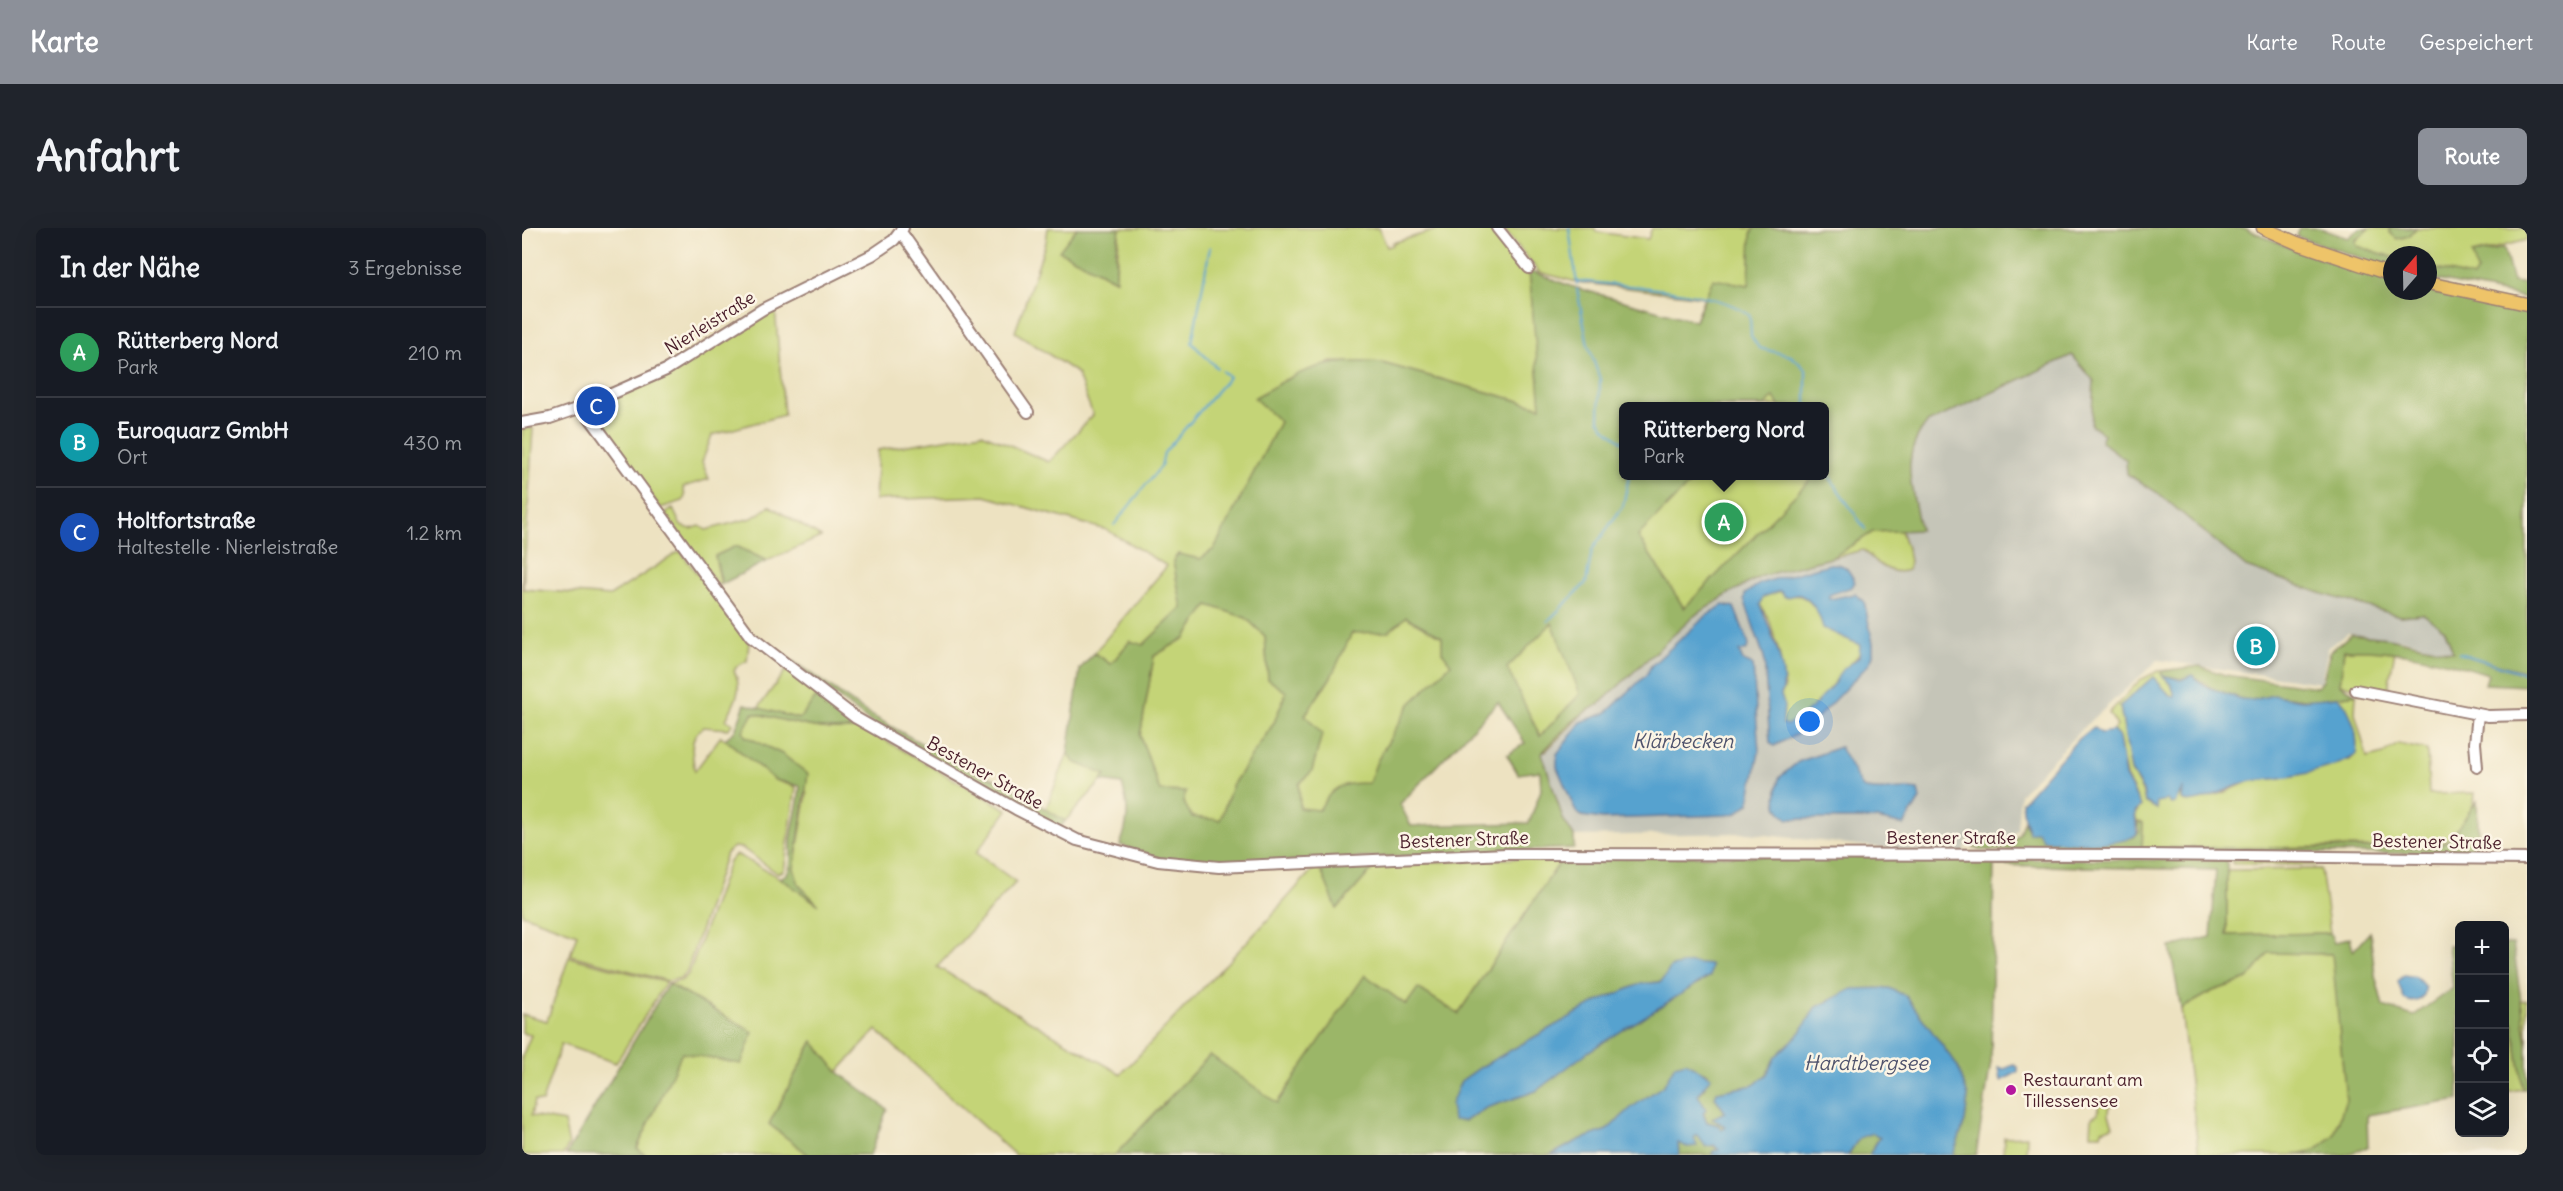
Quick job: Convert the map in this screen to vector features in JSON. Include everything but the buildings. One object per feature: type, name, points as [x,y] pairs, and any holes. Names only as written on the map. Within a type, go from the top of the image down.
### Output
[{"type":"main road","points":[[2263,228],[2297,243],[2383,272]]},
{"type":"main road","points":[[2437,285],[2527,304]]},
{"type":"street","points":[[1497,228],[1529,268]]},
{"type":"street","points":[[902,230],[1028,412]]},
{"type":"street","name":"Nierleistraße","points":[[522,423],[550,418],[582,407],[666,370],[772,304],[872,255],[902,230]]},
{"type":"street","name":"Bestener Straße","points":[[582,407],[751,638],[856,718],[1026,814],[1077,840],[1148,858],[1179,864],[1219,867],[1506,854],[2140,855],[2527,859]]},
{"type":"street","points":[[2356,690],[2478,714],[2527,715]]},
{"type":"street","points":[[2476,767],[2475,743],[2478,714]]},
{"type":"shaded area","points":[[2072,355],[2094,381],[2091,425],[2104,435],[2101,441],[2126,460],[2127,474],[2158,493],[2246,567],[2323,594],[2400,616],[2423,614],[2445,630],[2453,652],[2405,640],[2348,633],[2328,647],[2321,683],[2158,660],[2080,731],[2020,794],[2017,830],[2006,840],[1969,836],[1963,854],[1930,853],[1748,833],[1574,836],[1563,819],[1542,753],[1564,728],[1694,616],[1730,593],[1762,576],[1833,557],[1910,471],[1909,457],[1914,438],[1927,422]]},
{"type":"green space","points":[[1048,228],[1077,228],[1060,251],[1115,280],[1120,228],[1379,228],[1387,247],[1393,245],[1392,243],[1443,228],[1491,228],[1530,277],[1542,407],[1382,363],[1331,362],[1284,380],[1280,422],[1214,549],[1200,559],[1178,554],[1173,561],[1182,608],[1143,645],[1130,641],[1111,664],[1094,653],[1167,566],[1107,530],[985,496],[875,500],[878,450],[982,433],[1049,462],[1093,415],[1077,373],[1015,332],[1046,242]]},
{"type":"green space","points":[[1077,228],[1120,228],[1116,249],[1116,280],[1059,251]]},
{"type":"green space","points":[[1503,228],[1595,228],[1596,232],[1648,239],[1652,228],[2193,228],[2082,314],[1915,401],[1889,495],[1908,551],[1910,561],[1908,570],[1902,572],[1889,570],[1863,550],[1742,580],[1691,614],[1600,696],[1546,751],[1543,751],[1506,674],[1365,818],[1282,808],[1305,715],[1329,680],[1326,640],[1555,484],[1619,410],[1619,480],[1829,480],[1829,402],[1626,402],[1693,325],[1704,297],[1576,282],[1539,272]]},
{"type":"green space","points":[[1754,228],[2245,228],[2295,250],[2383,279],[2383,300],[2437,300],[2437,293],[2527,311],[2527,672],[2464,655],[2527,675],[2527,686],[2485,684],[2488,674],[2482,672],[2414,655],[2362,650],[2344,650],[2340,684],[2356,694],[2312,700],[2274,695],[2248,701],[2211,688],[2192,675],[2181,679],[2162,675],[2161,671],[2200,666],[2225,675],[2317,687],[2323,681],[2330,652],[2351,634],[2388,638],[2453,652],[2445,630],[2423,614],[2400,616],[2323,594],[2246,567],[2158,493],[2127,474],[2126,460],[2101,441],[2104,434],[2091,425],[2094,381],[2072,355],[1927,423],[1918,436],[1910,461],[1911,487],[1920,530],[1873,532],[1833,557],[1762,576],[1730,593],[1694,616],[1598,705],[1582,714],[1561,732],[1542,753],[1563,819],[1574,836],[1574,848],[1217,865],[1159,858],[1120,845],[1127,814],[1122,784],[1101,781],[1106,775],[1074,762],[1068,753],[1080,669],[1094,653],[1111,664],[1130,641],[1143,645],[1182,608],[1173,561],[1178,554],[1200,559],[1214,549],[1280,422],[1254,398],[1300,373],[1315,368],[1329,364],[1362,362],[1382,363],[1541,407],[1529,270],[1570,286],[1695,321],[1713,279],[1749,285],[1751,234]],"holes":[[[1774,397],[1777,402],[1829,402],[1829,480],[1809,480],[1684,608],[1638,536],[1693,480],[1619,480],[1619,402],[1769,402]],[[1208,605],[1246,618],[1265,636],[1268,679],[1286,692],[1274,723],[1233,784],[1220,820],[1192,817],[1183,801],[1186,792],[1160,791],[1140,736],[1154,656],[1185,638]],[[1406,617],[1442,637],[1442,652],[1451,664],[1410,704],[1377,761],[1369,783],[1339,787],[1329,795],[1319,810],[1300,808],[1299,784],[1312,771],[1322,734],[1305,715],[1331,677],[1352,633],[1388,632]],[[1552,623],[1580,694],[1540,736],[1507,668]],[[1498,702],[1525,743],[1507,755],[1518,774],[1540,771],[1541,790],[1529,823],[1411,826],[1400,804]]]},
{"type":"green space","points":[[2300,228],[2319,228],[2348,238],[2360,228],[2369,228],[2355,241],[2357,246],[2383,254],[2383,265],[2296,236]]},
{"type":"green space","points":[[2369,228],[2390,228],[2389,232],[2409,236],[2416,228],[2527,228],[2527,240],[2472,254],[2477,271],[2473,278],[2437,269],[2437,246],[2383,246],[2383,254],[2357,246],[2355,242]]},
{"type":"green space","points":[[2390,228],[2416,228],[2409,236],[2397,239],[2389,232]]},
{"type":"green space","points":[[2504,248],[2513,282],[2527,284],[2527,298],[2437,280],[2437,269],[2473,278],[2477,271],[2472,254]]},
{"type":"green space","points":[[775,307],[784,415],[712,435],[702,462],[709,479],[683,487],[685,496],[683,501],[660,508],[592,408]]},
{"type":"green space","points":[[533,428],[523,589],[610,596],[680,551],[749,642],[747,661],[737,666],[734,671],[738,690],[726,720],[733,724],[728,729],[703,727],[698,731],[692,747],[695,771],[721,736],[775,780],[796,787],[784,871],[777,873],[742,848],[734,847],[726,853],[687,971],[681,978],[668,981],[570,955],[577,934],[522,914],[522,429]]},
{"type":"green space","points":[[770,506],[821,537],[767,561],[736,546],[715,556],[721,585],[717,584],[665,513],[673,509],[681,526],[691,529],[700,526],[706,530],[752,518]]},
{"type":"green space","points":[[736,546],[767,561],[722,584],[715,556]]},
{"type":"green space","points":[[1780,591],[1789,597],[1802,597],[1807,600],[1817,611],[1826,629],[1860,645],[1861,652],[1812,708],[1787,725],[1783,725],[1782,720],[1781,695],[1785,687],[1779,652],[1769,619],[1760,605],[1762,597]]},
{"type":"green space","points":[[1208,604],[1246,618],[1265,636],[1268,679],[1287,692],[1274,723],[1233,784],[1220,821],[1192,817],[1182,801],[1185,792],[1160,791],[1140,736],[1154,656],[1185,638]]},
{"type":"green space","points":[[754,634],[869,714],[965,768],[1003,782],[1065,821],[1059,829],[881,730]]},
{"type":"green space","points":[[2344,650],[2395,651],[2387,693],[2340,684]]},
{"type":"green space","points":[[786,670],[818,695],[800,719],[758,708]]},
{"type":"green space","points":[[2161,671],[2171,684],[2175,696],[2171,696],[2153,677],[2120,706],[2131,771],[2145,802],[2157,809],[2156,802],[2167,800],[2171,804],[2175,803],[2183,788],[2181,800],[2187,802],[2223,793],[2250,781],[2281,778],[2350,760],[2354,754],[2356,737],[2351,718],[2338,697],[2356,694],[2355,713],[2367,758],[2383,754],[2398,744],[2427,750],[2429,794],[2475,793],[2471,810],[2455,832],[2434,847],[2142,848],[2143,823],[2137,822],[2135,814],[2141,806],[2126,776],[2119,737],[2113,731],[2117,726],[2109,713],[2140,680]]},
{"type":"green space","points":[[818,695],[862,727],[822,728],[753,713],[743,731],[745,736],[782,754],[808,774],[794,869],[799,885],[819,905],[780,878],[787,874],[790,866],[791,840],[800,786],[775,780],[725,739],[735,731],[745,704],[799,719]]},
{"type":"green space","points":[[753,713],[822,728],[862,727],[1008,810],[976,853],[1016,882],[937,967],[1121,1074],[1314,868],[1320,868],[1338,908],[1376,865],[1564,856],[1458,1014],[1418,989],[1407,1005],[1365,976],[1277,1104],[1210,1055],[1115,1155],[1015,1155],[876,1030],[838,1072],[812,1042],[769,1124],[809,1155],[645,1155],[637,1149],[682,1052],[741,1064],[752,1032],[669,984],[682,980],[689,973],[729,862],[736,854],[780,878],[815,902],[799,885],[794,869],[807,793],[764,745],[745,736],[743,731]]},
{"type":"green space","points":[[1068,753],[1074,762],[1107,775],[1065,821],[1045,811]]},
{"type":"green space","points":[[2477,801],[2479,854],[1980,850],[1973,847],[1970,840],[1978,837],[2010,843],[2019,834],[2024,820],[2029,833],[2038,831],[2043,840],[2093,843],[2134,837],[2139,831],[2137,822],[2143,823],[2142,848],[2434,848],[2449,840]]},
{"type":"green space","points":[[1564,856],[1994,856],[1991,1062],[1976,1155],[1953,1155],[1965,1121],[1968,1096],[1958,1067],[1906,996],[1889,988],[1852,989],[1815,1008],[1801,1032],[1775,1057],[1767,1074],[1754,1085],[1717,1092],[1715,1097],[1725,1112],[1713,1118],[1727,1127],[1721,1130],[1719,1125],[1707,1122],[1698,1095],[1704,1089],[1708,1073],[1675,1065],[1664,1085],[1631,1108],[1607,1130],[1579,1140],[1551,1155],[1115,1155],[1210,1055],[1277,1103],[1365,975],[1406,1005],[1418,988],[1458,1014]],"holes":[[[1710,976],[1589,1051],[1536,1091],[1486,1108],[1465,1121],[1461,1081],[1481,1067],[1595,1003],[1640,984]]]},
{"type":"green space","points":[[2008,859],[2227,860],[2227,935],[2330,933],[2334,943],[2350,937],[2353,951],[2370,932],[2375,975],[2383,1006],[2413,1016],[2453,988],[2448,946],[2455,946],[2455,1101],[2367,1115],[2368,1147],[2345,1155],[2293,1155],[2316,1150],[2334,1135],[2346,1100],[2332,954],[2269,953],[2248,979],[2213,991],[2181,1009],[2170,947],[2211,937],[2216,870],[1997,865]]},
{"type":"green space","points":[[2231,860],[2319,860],[2319,862],[2317,865],[2233,864]]},
{"type":"green space","points":[[1376,865],[1337,909],[1320,868]]},
{"type":"green space","points":[[2321,869],[2330,933],[2227,935],[2227,870]]},
{"type":"green space","points":[[2509,944],[2513,944],[2527,1044],[2527,1089],[2523,1089],[2513,1023],[2509,1024]]},
{"type":"green space","points":[[2269,953],[2333,954],[2346,1100],[2334,1135],[2316,1150],[2293,1155],[2199,1155],[2181,1009],[2213,991],[2248,979]]},
{"type":"green space","points":[[569,957],[666,982],[616,1063],[561,1044],[542,1102],[534,1101],[531,1116],[564,1122],[569,1145],[563,1155],[522,1155],[522,1057],[531,1035],[522,1033],[522,1014],[547,1021]]},
{"type":"green space","points":[[668,984],[753,1032],[741,1064],[682,1053],[637,1148],[645,1155],[566,1155]]},
{"type":"green space","points":[[2527,1000],[2527,1044],[2521,1001]]},
{"type":"green space","points":[[2513,1023],[2523,1089],[2509,1091],[2509,1029],[2509,1024]]},
{"type":"green space","points":[[813,1041],[838,1072],[887,1109],[870,1155],[809,1155],[769,1124]]},
{"type":"green space","points":[[2101,1099],[2110,1100],[2109,1115],[2113,1126],[2102,1130],[2101,1134],[2091,1134],[2092,1117],[2098,1113]]},
{"type":"green space","points":[[1873,1133],[1880,1136],[1869,1155],[1848,1155],[1859,1138]]},
{"type":"green space","points":[[1697,1135],[1719,1150],[1713,1151],[1712,1155],[1679,1155],[1678,1142]]},
{"type":"green space","points":[[2027,1136],[2026,1155],[2003,1155],[2004,1137]]},
{"type":"water","name":"Klärbecken","points":[[1830,564],[1843,566],[1855,582],[1852,587],[1829,595],[1829,599],[1855,594],[1864,601],[1873,643],[1873,655],[1869,664],[1817,718],[1797,734],[1774,746],[1770,743],[1764,657],[1744,599],[1745,594],[1761,583]],"holes":[[[1780,591],[1785,597],[1798,595],[1805,597],[1815,609],[1823,628],[1860,645],[1859,657],[1841,671],[1835,682],[1812,708],[1787,725],[1783,724],[1781,663],[1760,605],[1763,597]]]},
{"type":"water","name":"Klärbecken","points":[[1723,605],[1734,607],[1749,644],[1746,651],[1739,651],[1743,661],[1753,665],[1759,752],[1749,803],[1737,813],[1727,815],[1602,819],[1582,816],[1576,812],[1557,767],[1557,754],[1581,722],[1606,713],[1646,675],[1651,666],[1706,616]]},
{"type":"water","points":[[2162,675],[2181,680],[2192,675],[2205,686],[2241,699],[2253,700],[2274,695],[2302,700],[2338,697],[2347,708],[2353,723],[2356,754],[2342,763],[2321,770],[2252,781],[2196,801],[2182,800],[2183,788],[2175,803],[2171,804],[2167,800],[2156,802],[2157,809],[2145,802],[2143,791],[2131,771],[2120,706],[2153,677],[2171,696],[2175,696],[2171,684]]},
{"type":"water","points":[[2094,728],[2101,733],[2113,731],[2119,737],[2125,776],[2141,806],[2135,812],[2137,834],[2119,841],[2092,843],[2043,840],[2037,831],[2029,833],[2022,811],[2022,802],[2079,738]]},
{"type":"water","points":[[1840,747],[1863,788],[1918,790],[1920,799],[1904,825],[1877,819],[1788,819],[1783,815],[1776,801],[1779,778],[1798,762]]},
{"type":"water","points":[[1691,963],[1711,965],[1710,976],[1589,1051],[1536,1091],[1486,1108],[1465,1121],[1453,1120],[1451,1104],[1461,1081],[1481,1067],[1595,1003],[1640,984],[1661,982],[1671,967]]},
{"type":"water","points":[[2404,975],[2416,977],[2425,987],[2422,998],[2416,1001],[2404,999],[2398,982]]},
{"type":"water","name":"Hardtbergsee","points":[[1889,988],[1906,996],[1958,1067],[1968,1096],[1965,1121],[1953,1155],[1869,1155],[1880,1137],[1873,1133],[1859,1138],[1848,1155],[1712,1155],[1713,1151],[1719,1150],[1714,1145],[1706,1147],[1697,1135],[1694,1138],[1697,1146],[1687,1147],[1678,1143],[1679,1155],[1551,1155],[1579,1140],[1607,1130],[1631,1108],[1664,1085],[1675,1065],[1686,1062],[1711,1077],[1698,1095],[1706,1109],[1703,1113],[1707,1122],[1719,1125],[1722,1130],[1726,1127],[1712,1118],[1725,1112],[1715,1097],[1717,1092],[1754,1085],[1767,1074],[1775,1057],[1801,1032],[1815,1008],[1852,989]]},
{"type":"water","points":[[2014,1065],[2018,1067],[2018,1072],[2001,1081],[1999,1067],[2004,1069]]},
{"type":"waterway","points":[[1569,228],[1577,284]]},
{"type":"waterway","points":[[1210,247],[1192,343],[1217,368]]},
{"type":"waterway","points":[[1577,281],[1668,290],[1717,300],[1736,307],[1750,316],[1751,336],[1759,348],[1791,356],[1806,369],[1806,402]]},
{"type":"waterway","points":[[1577,289],[1588,345],[1600,379],[1599,419],[1606,429],[1619,439]]},
{"type":"waterway","points":[[1114,525],[1161,466],[1164,453],[1229,377],[1222,371]]},
{"type":"waterway","points":[[1829,476],[1865,529]]},
{"type":"waterway","points":[[1548,621],[1586,583],[1592,550],[1623,506],[1628,480]]},
{"type":"waterway","points":[[2459,653],[2527,674]]},
{"type":"place","name":"Holtfortstraße","points":[[596,406]]},
{"type":"place","name":"Rütterberg Nord","points":[[1724,522]]},
{"type":"place","name":"Euroquarz GmbH","points":[[2256,646]]},
{"type":"place","name":"Restaurant am Tillessensee","points":[[2011,1090]]}]
